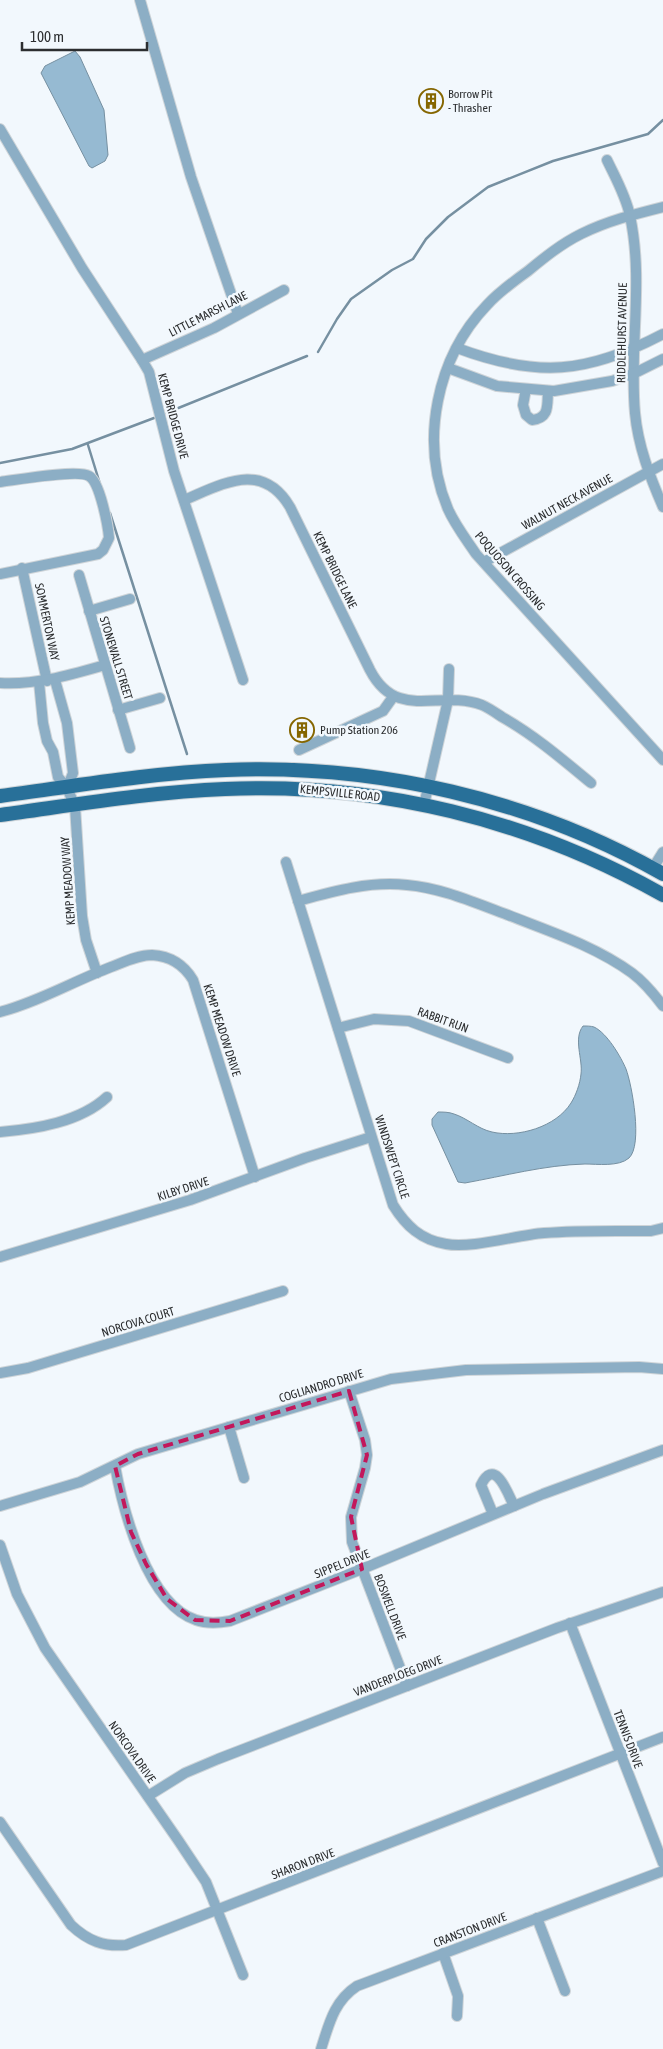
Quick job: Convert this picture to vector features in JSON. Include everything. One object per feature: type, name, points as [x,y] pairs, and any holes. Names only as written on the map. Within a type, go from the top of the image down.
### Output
[{"type":"main road","name":"KEMPSVILLE ROAD","points":[[0,796],[187,772],[272,769],[349,774],[429,787],[498,804],[549,821],[613,848],[658,871]]},
{"type":"main road","name":"KEMPSVILLE ROAD","points":[[0,815],[194,791],[255,788],[346,792],[424,805],[495,823],[553,843],[608,866],[663,895]]},
{"type":"street","points":[[140,0],[191,177],[238,314]]},
{"type":"street","name":"KEMP BRIDGE DRIVE","points":[[0,129],[82,268],[142,360],[152,385],[174,471],[243,680]]},
{"type":"street","name":"RIDDLEHURST AVENUE","points":[[607,160],[630,215],[636,284],[633,374],[635,415],[648,472],[663,507]]},
{"type":"street","name":"POQUOSON CROSSING","points":[[663,207],[630,215],[597,227],[558,247],[503,289],[473,322],[457,348],[448,368],[436,408],[434,432],[434,456],[438,474],[448,508],[460,532],[484,562],[663,760]]},
{"type":"street","name":"LITTLE MARSH LANE","points":[[142,360],[214,328],[284,290]]},
{"type":"street","points":[[457,348],[488,359],[533,368],[584,365],[634,349],[663,334]]},
{"type":"street","points":[[448,368],[497,386],[548,391],[585,386],[633,374],[663,359]]},
{"type":"street","points":[[526,389],[524,405],[526,415],[532,420],[544,416],[547,412],[548,391]]},
{"type":"street","name":"WALNUT NECK AVENUE","points":[[484,562],[663,464]]},
{"type":"street","points":[[0,482],[74,472],[89,475],[94,480],[105,515],[109,538],[103,550],[98,554],[0,574]]},
{"type":"street","name":"KEMP BRIDGE LANE","points":[[184,500],[232,481],[242,479],[260,480],[277,490],[290,507],[375,680],[382,689],[393,697]]},
{"type":"street","name":"SOMMERTON WAY","points":[[22,568],[47,681],[67,724],[73,774],[67,788],[58,777],[53,752],[47,741],[43,723],[47,681]]},
{"type":"street","name":"STONEWALL STREET","points":[[78,575],[130,748]]},
{"type":"street","points":[[89,611],[130,599]]},
{"type":"street","points":[[0,682],[47,681],[105,665]]},
{"type":"street","points":[[424,805],[448,700],[449,669]]},
{"type":"street","points":[[299,750],[383,711],[393,697],[406,701],[424,702],[448,700],[482,705],[521,728],[591,783]]},
{"type":"street","points":[[118,710],[160,698]]},
{"type":"street","name":"KEMP MEADOW WAY","points":[[67,788],[75,806],[82,916],[86,940],[97,973]]},
{"type":"street","points":[[658,871],[663,852]]},
{"type":"street","name":"WINDSWEPT CIRCLE","points":[[286,862],[393,1205],[406,1224],[417,1234],[432,1241],[448,1245],[543,1233],[651,1231],[663,1228]]},
{"type":"street","points":[[298,902],[336,890],[370,885],[406,884],[437,890],[592,948],[633,974],[654,993],[663,1006]]},
{"type":"street","name":"KEMP MEADOW DRIVE","points":[[0,1012],[21,1006],[140,956],[151,955],[176,962],[189,974],[202,1008],[255,1177]]},
{"type":"street","name":"RABBIT RUN","points":[[338,1028],[374,1019],[409,1020],[508,1058]]},
{"type":"street","points":[[0,1132],[40,1126],[77,1116],[97,1106],[107,1096]]},
{"type":"street","name":"KILBY DRIVE","points":[[0,1257],[190,1200],[306,1158],[372,1137]]},
{"type":"street","name":"NORCOVA COURT","points":[[0,1373],[28,1368],[283,1291]]},
{"type":"street","name":"COGLIANDRO DRIVE","points":[[0,1506],[80,1482],[138,1454],[349,1391],[406,1376],[466,1370],[639,1367],[663,1369]]},
{"type":"street","name":"BOSWELL DRIVE","points":[[349,1391],[365,1440],[367,1455],[366,1468],[351,1517],[352,1542],[408,1686]]},
{"type":"street","points":[[229,1427],[244,1478]]},
{"type":"street","name":"SIPPEL DRIVE","points":[[115,1466],[131,1532],[146,1564],[171,1603],[179,1611],[195,1620],[218,1623],[230,1621],[362,1569],[493,1514],[663,1450]]},
{"type":"street","points":[[493,1514],[481,1485],[484,1479],[490,1476],[495,1475],[501,1478],[514,1506]]},
{"type":"street","name":"NORCOVA DRIVE","points":[[0,1545],[17,1594],[45,1648],[200,1873],[218,1910],[243,1974]]},
{"type":"street","name":"VANDERPLOEG DRIVE","points":[[148,1796],[185,1773],[210,1763],[570,1623],[663,1592]]},
{"type":"street","name":"TENNIS DRIVE","points":[[570,1623],[663,1863]]},
{"type":"street","name":"SHARON DRIVE","points":[[0,1822],[71,1925],[81,1934],[96,1942],[107,1945],[126,1945],[663,1737]]},
{"type":"street","name":"CRANSTON DRIVE","points":[[321,2049],[334,2010],[349,1991],[357,1986],[663,1871]]},
{"type":"street","points":[[537,1918],[565,1991]]},
{"type":"street","points":[[443,1953],[458,1996],[457,2016]]},
{"type":"highlighted area","points":[[349,1391],[367,1455],[351,1517],[362,1569],[230,1621],[195,1620],[167,1599],[146,1564],[131,1532],[115,1466],[138,1454]]},
{"type":"water","points":[[75,51],[80,57],[104,110],[108,155],[105,161],[92,168],[89,166],[41,73],[45,66]]},
{"type":"water","points":[[583,1026],[594,1027],[604,1034],[626,1069],[631,1088],[636,1128],[633,1151],[629,1158],[614,1164],[555,1166],[465,1183],[458,1182],[432,1125],[432,1119],[438,1112],[450,1113],[487,1131],[513,1133],[536,1129],[556,1118],[571,1103],[579,1085],[581,1068],[579,1037]]},
{"type":"waterway","points":[[318,352],[351,299],[392,270],[413,259],[426,239],[448,217],[488,187],[553,161],[648,134],[663,120]]},
{"type":"waterway","points":[[166,413],[307,356]]},
{"type":"waterway","points":[[0,463],[72,449],[154,418]]},
{"type":"waterway","points":[[88,445],[100,484]]},
{"type":"waterway","points":[[110,513],[187,754]]},
{"type":"place","name":"Borrow Pit - Thrasher","points":[[431,101]]},
{"type":"place","name":"Pump Station 206","points":[[302,730]]}]
